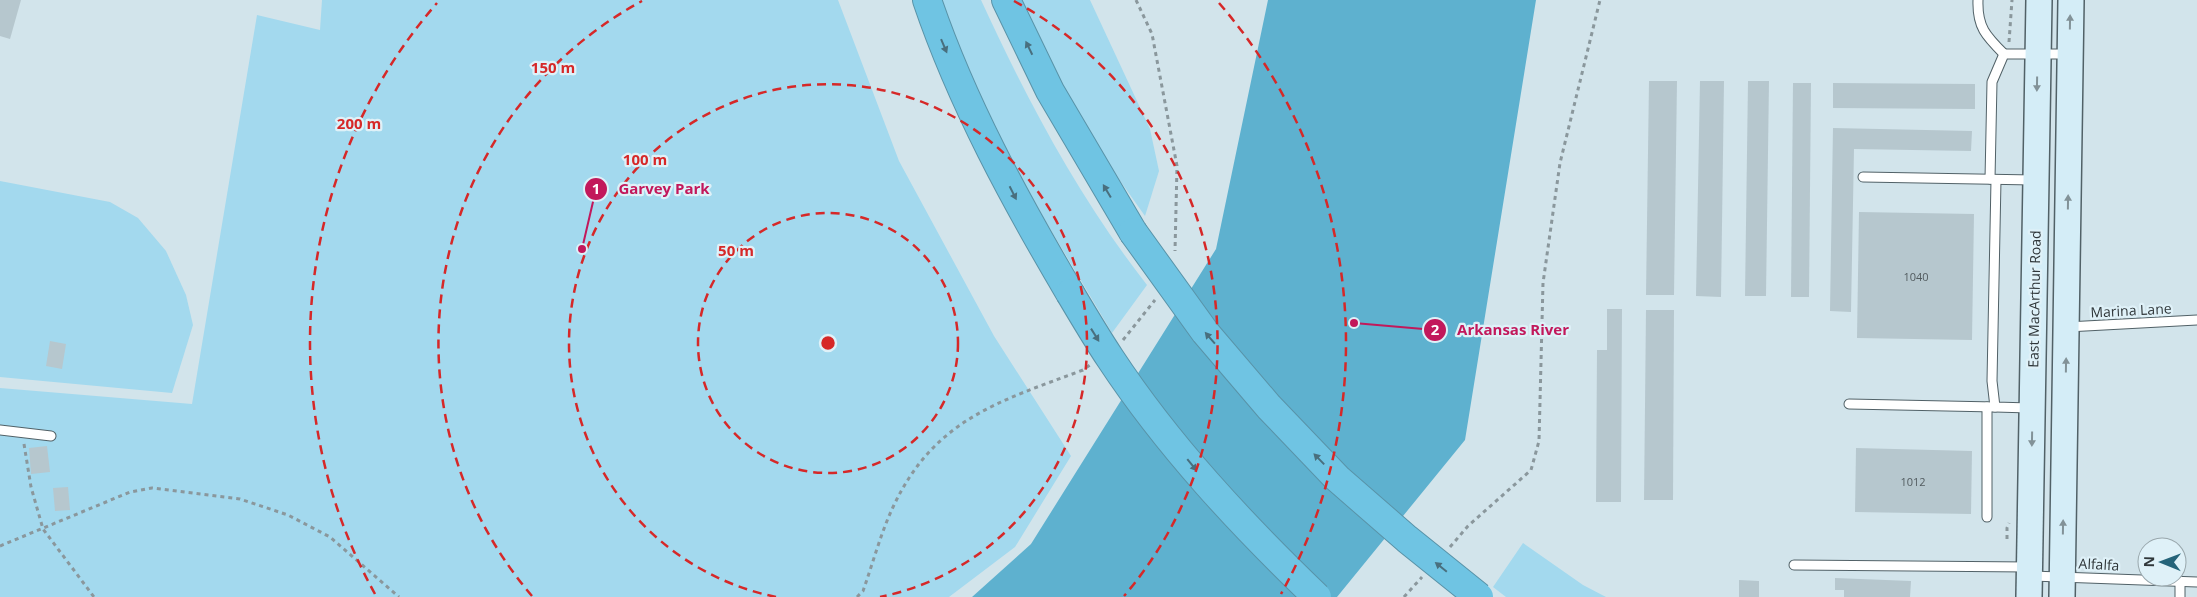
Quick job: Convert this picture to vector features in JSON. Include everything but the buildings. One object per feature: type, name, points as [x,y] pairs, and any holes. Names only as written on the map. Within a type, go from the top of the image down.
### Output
[{"type":"highway","points":[[928,0],[968,104],[1029,223],[1110,359],[1214,493],[1317,597]]},
{"type":"highway","points":[[1006,0],[1050,91],[1133,232],[1205,332],[1269,407],[1344,484],[1407,539],[1479,597]]},
{"type":"street","name":"East MacArthur Road","points":[[2030,580],[2039,0]]},
{"type":"street","points":[[2062,586],[2071,0]]},
{"type":"lane","points":[[1978,0],[1978,13],[1984,34],[2004,54],[2070,54]]},
{"type":"lane","points":[[1988,517],[1992,381],[1992,82],[2004,54]]},
{"type":"lane","points":[[1862,177],[2036,180]]},
{"type":"lane","name":"Marina Lane","points":[[2066,327],[2197,320]]},
{"type":"lane","points":[[1849,404],[2033,408]]},
{"type":"lane","points":[[0,430],[51,436]]},
{"type":"lane","name":"Alfalfa","points":[[1794,565],[2030,580],[2062,586],[2137,583]]},
{"type":"path","points":[[1449,548],[1468,526],[1531,470],[1539,441],[1543,283],[1559,172],[1600,0]]},
{"type":"path","points":[[23,433],[31,487],[42,529],[94,597]]},
{"type":"path","points":[[0,546],[130,492],[152,488],[240,499],[288,515],[330,537],[399,597]]},
{"type":"path","points":[[1404,597],[1423,576]]},
{"type":"shaded area","points":[[322,0],[838,0],[899,161],[994,336],[1071,456],[1015,547],[949,597],[0,597],[0,388],[192,404],[257,15],[320,30]]},
{"type":"shaded area","points":[[940,0],[981,0],[1017,74],[1056,147],[1099,218],[1147,285],[1112,333],[1017,171],[975,88]]},
{"type":"shaded area","points":[[1022,0],[1090,0],[1150,129],[1159,171],[1145,216],[1101,154],[1060,80]]},
{"type":"shaded area","points":[[1268,0],[1536,0],[1465,440],[1337,597],[972,597],[1031,544],[1216,249]]},
{"type":"shaded area","points":[[0,181],[110,202],[138,218],[166,251],[186,295],[193,325],[172,393],[0,377]]},
{"type":"shaded area","points":[[1523,543],[1583,585],[1606,597],[1506,597],[1493,587]]},
{"type":"place","name":"Garvey Park","points":[[582,249]]},
{"type":"place","name":"Arkansas River","points":[[1354,323]]}]
